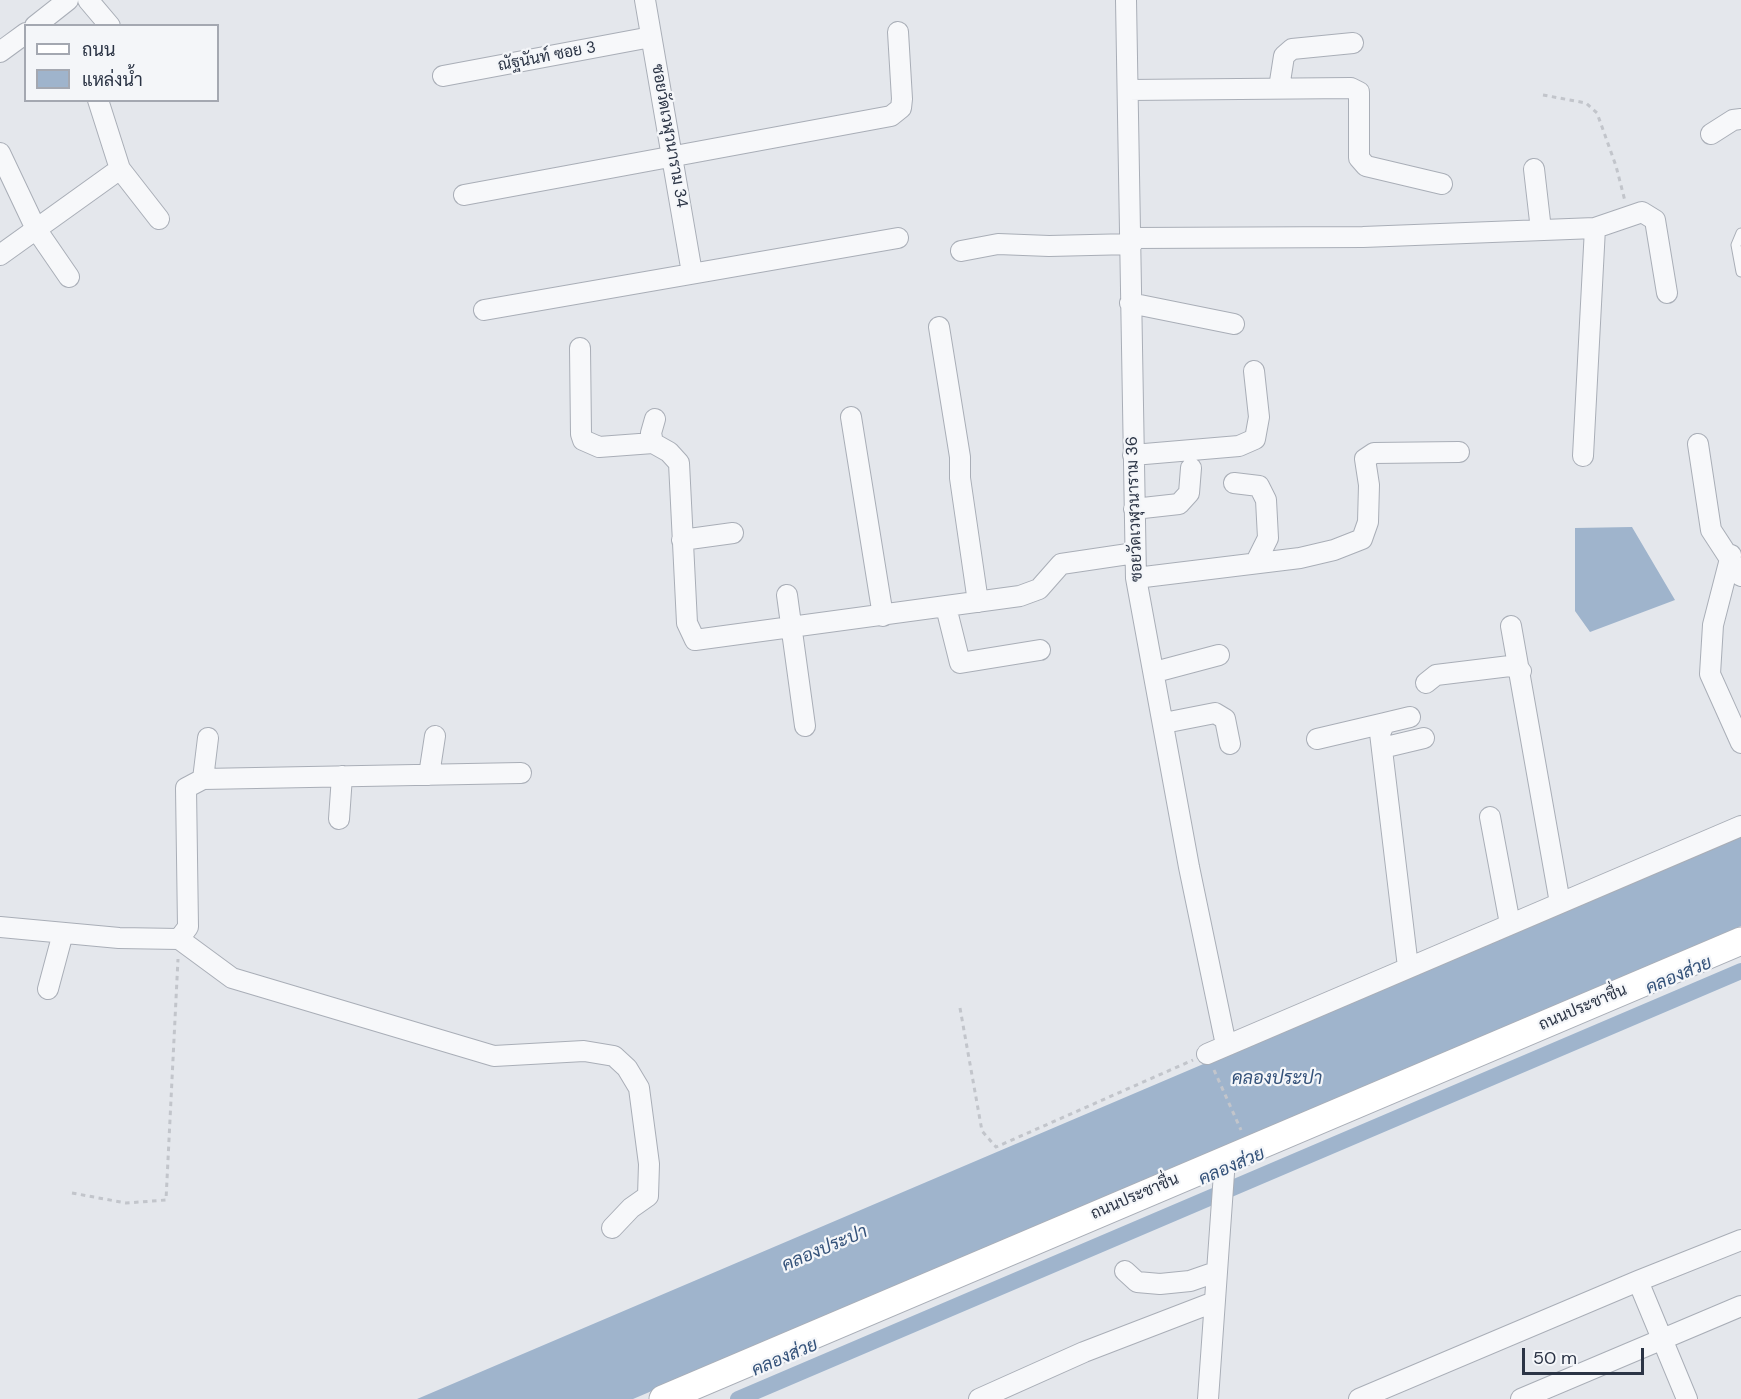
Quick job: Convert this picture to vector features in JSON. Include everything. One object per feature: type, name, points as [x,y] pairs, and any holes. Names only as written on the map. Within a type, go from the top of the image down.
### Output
[{"type":"street","points":[[38,24],[69,0]]},
{"type":"street","points":[[88,0],[108,24]]},
{"type":"street","name":"ซอยวัดเวฬุวนาราม 34","points":[[645,0],[692,273]]},
{"type":"street","name":"ซอยวัดเวฬุวนาราม 36","points":[[1126,0],[1132,241],[1130,303],[1136,578],[1226,1046]]},
{"type":"street","points":[[464,195],[891,116],[901,108],[902,99],[898,32]]},
{"type":"street","points":[[0,52],[24,34]]},
{"type":"street","name":"ณัฐนันท์ ซอย 3","points":[[443,76],[651,37]]},
{"type":"street","points":[[1279,88],[1284,56],[1292,49],[1353,43]]},
{"type":"street","points":[[1128,90],[1351,88],[1359,93],[1359,158],[1366,166],[1442,184]]},
{"type":"street","points":[[99,102],[120,169],[159,219]]},
{"type":"street","points":[[1711,134],[1733,120],[1741,119]]},
{"type":"street","points":[[0,153],[36,229],[69,277]]},
{"type":"street","points":[[0,255],[120,169]]},
{"type":"street","points":[[1534,169],[1541,230]]},
{"type":"street","points":[[961,251],[998,244],[1049,246],[1132,241],[1363,237],[1595,228],[1642,213],[1655,220],[1667,293]]},
{"type":"street","points":[[1583,456],[1595,228]]},
{"type":"street","points":[[484,310],[898,238]]},
{"type":"street","points":[[1130,303],[1234,324]]},
{"type":"street","points":[[939,327],[960,457],[960,478],[978,602]]},
{"type":"street","points":[[580,348],[581,434],[583,440],[599,447],[653,443],[669,452],[679,463],[687,623],[695,640],[792,629],[1020,596],[1039,589],[1060,564],[1135,552]]},
{"type":"street","points":[[1133,455],[1239,446],[1256,439],[1259,417],[1254,371]]},
{"type":"street","points":[[852,417],[883,616]]},
{"type":"street","points":[[653,443],[651,433],[655,419]]},
{"type":"street","points":[[1698,444],[1711,530],[1731,557],[1741,576]]},
{"type":"street","points":[[1136,578],[1300,558],[1334,550],[1362,539],[1368,522],[1369,485],[1365,459],[1374,453],[1459,452]]},
{"type":"street","points":[[1134,509],[1179,504],[1189,493],[1191,468]]},
{"type":"street","points":[[1234,483],[1258,486],[1266,500],[1268,538],[1256,562]]},
{"type":"street","points":[[682,540],[733,533]]},
{"type":"street","points":[[1731,557],[1713,625],[1710,674],[1741,743]]},
{"type":"street","points":[[787,595],[805,726]]},
{"type":"street","points":[[946,607],[960,663],[1040,650]]},
{"type":"street","points":[[1511,626],[1521,671],[1560,903]]},
{"type":"street","points":[[1155,672],[1219,655]]},
{"type":"street","points":[[1426,683],[1436,675],[1457,672],[1510,666],[1521,671]]},
{"type":"street","points":[[1164,723],[1215,713],[1225,719],[1230,744]]},
{"type":"street","points":[[1317,740],[1410,717]]},
{"type":"street","points":[[1386,723],[1380,733],[1408,967]]},
{"type":"street","points":[[429,775],[435,736]]},
{"type":"street","points":[[203,779],[208,738]]},
{"type":"street","points":[[1382,748],[1424,738]]},
{"type":"street","points":[[0,927],[168,941],[179,939],[188,927],[186,788],[203,779],[341,799],[429,775],[521,773]]},
{"type":"street","points":[[1490,818],[1510,924]]},
{"type":"street","points":[[1210,1060],[1226,1046],[1741,826]]},
{"type":"street","points":[[48,989],[63,933]]},
{"type":"street","points":[[179,939],[232,978],[494,1056],[584,1051],[614,1056],[627,1068],[639,1088],[649,1164],[648,1196],[631,1208],[612,1228]]},
{"type":"street","name":"ถนนประชาชื่น","points":[[663,1399],[1741,941]]},
{"type":"street","points":[[1208,1399],[1220,1221],[1214,1163]]},
{"type":"street","points":[[1359,1399],[1388,1393],[1638,1281],[1741,1240]]},
{"type":"street","points":[[1125,1271],[1137,1282],[1160,1284],[1190,1281],[1216,1272]]},
{"type":"street","points":[[1638,1281],[1687,1399]]},
{"type":"street","points":[[979,1399],[1084,1352],[1214,1302]]},
{"type":"street","points":[[1521,1399],[1741,1306]]},
{"type":"lane","points":[[1741,233],[1736,245],[1741,272]]},
{"type":"path","points":[[1543,95],[1586,103],[1597,113],[1616,166],[1628,217]]},
{"type":"path","points":[[72,1193],[126,1203],[166,1200],[179,939]]},
{"type":"path","points":[[960,1008],[982,1131],[996,1146],[1210,1060],[1243,1135]]},
{"type":"water","points":[[1632,527],[1675,600],[1590,632],[1575,611],[1575,528]]},
{"type":"water","name":"คลองประปา","points":[[1741,835],[1741,926],[1246,1138],[633,1399],[417,1399]]},
{"type":"waterway","name":"คลองส่วย","points":[[738,1399],[1741,971]]}]
